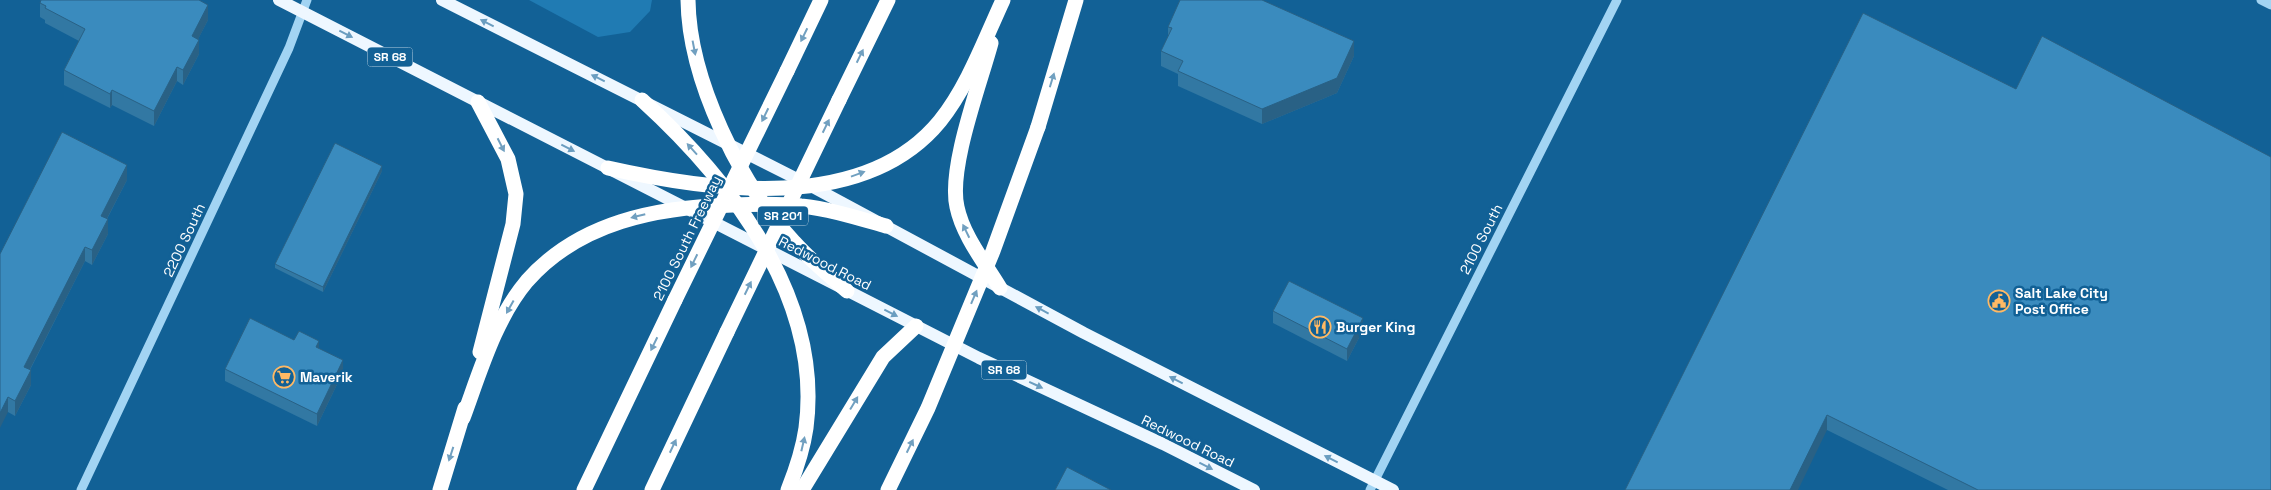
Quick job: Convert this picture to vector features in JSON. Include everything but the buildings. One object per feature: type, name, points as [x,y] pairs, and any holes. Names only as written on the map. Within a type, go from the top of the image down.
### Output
[{"type":"highway","points":[[688,0],[693,42],[702,82],[711,107],[730,145],[755,189],[794,242],[847,291]]},
{"type":"highway","name":"2100 South Freeway","points":[[584,490],[821,0]]},
{"type":"highway","name":"SR 201","points":[[652,490],[888,0]]},
{"type":"highway","points":[[608,168],[668,180],[755,189],[812,186],[844,179],[886,162],[909,148],[932,128],[958,96],[1003,0]]},
{"type":"highway","points":[[1000,288],[963,225],[957,208],[955,192],[956,173],[962,149],[1003,0]]},
{"type":"highway","points":[[888,490],[928,408],[993,251],[1038,127],[1076,0]]},
{"type":"highway","points":[[642,100],[684,139],[737,205],[767,250],[793,314],[806,362],[808,384],[806,429],[788,490]]},
{"type":"highway","points":[[463,418],[515,210],[516,194],[512,169],[478,102]]},
{"type":"highway","points":[[440,490],[463,418],[487,354],[511,303],[526,282],[545,262],[564,247],[613,223],[651,213],[686,208],[765,204],[802,206],[828,210],[886,226]]},
{"type":"highway","points":[[802,490],[883,357],[916,326]]},
{"type":"main road","name":"Redwood Road","points":[[279,0],[304,6],[478,102],[847,291],[1037,386],[1163,444],[1254,490]]},
{"type":"main road","points":[[442,0],[812,186],[1000,288],[1373,485],[1393,490]]},
{"type":"street","name":"2100 South","points":[[1373,485],[1617,0]]},
{"type":"street","points":[[2261,0],[2271,5]]},
{"type":"street","name":"2200 South","points":[[81,490],[289,48],[304,6]]},
{"type":"shaded area","points":[[529,0],[652,0],[650,11],[630,32],[598,37]]},
{"type":"place","name":"Salt Lake City Post Office","points":[[1999,301]]},
{"type":"place","name":"Burger King","points":[[1320,327]]},
{"type":"place","name":"Maverik","points":[[284,377]]}]
